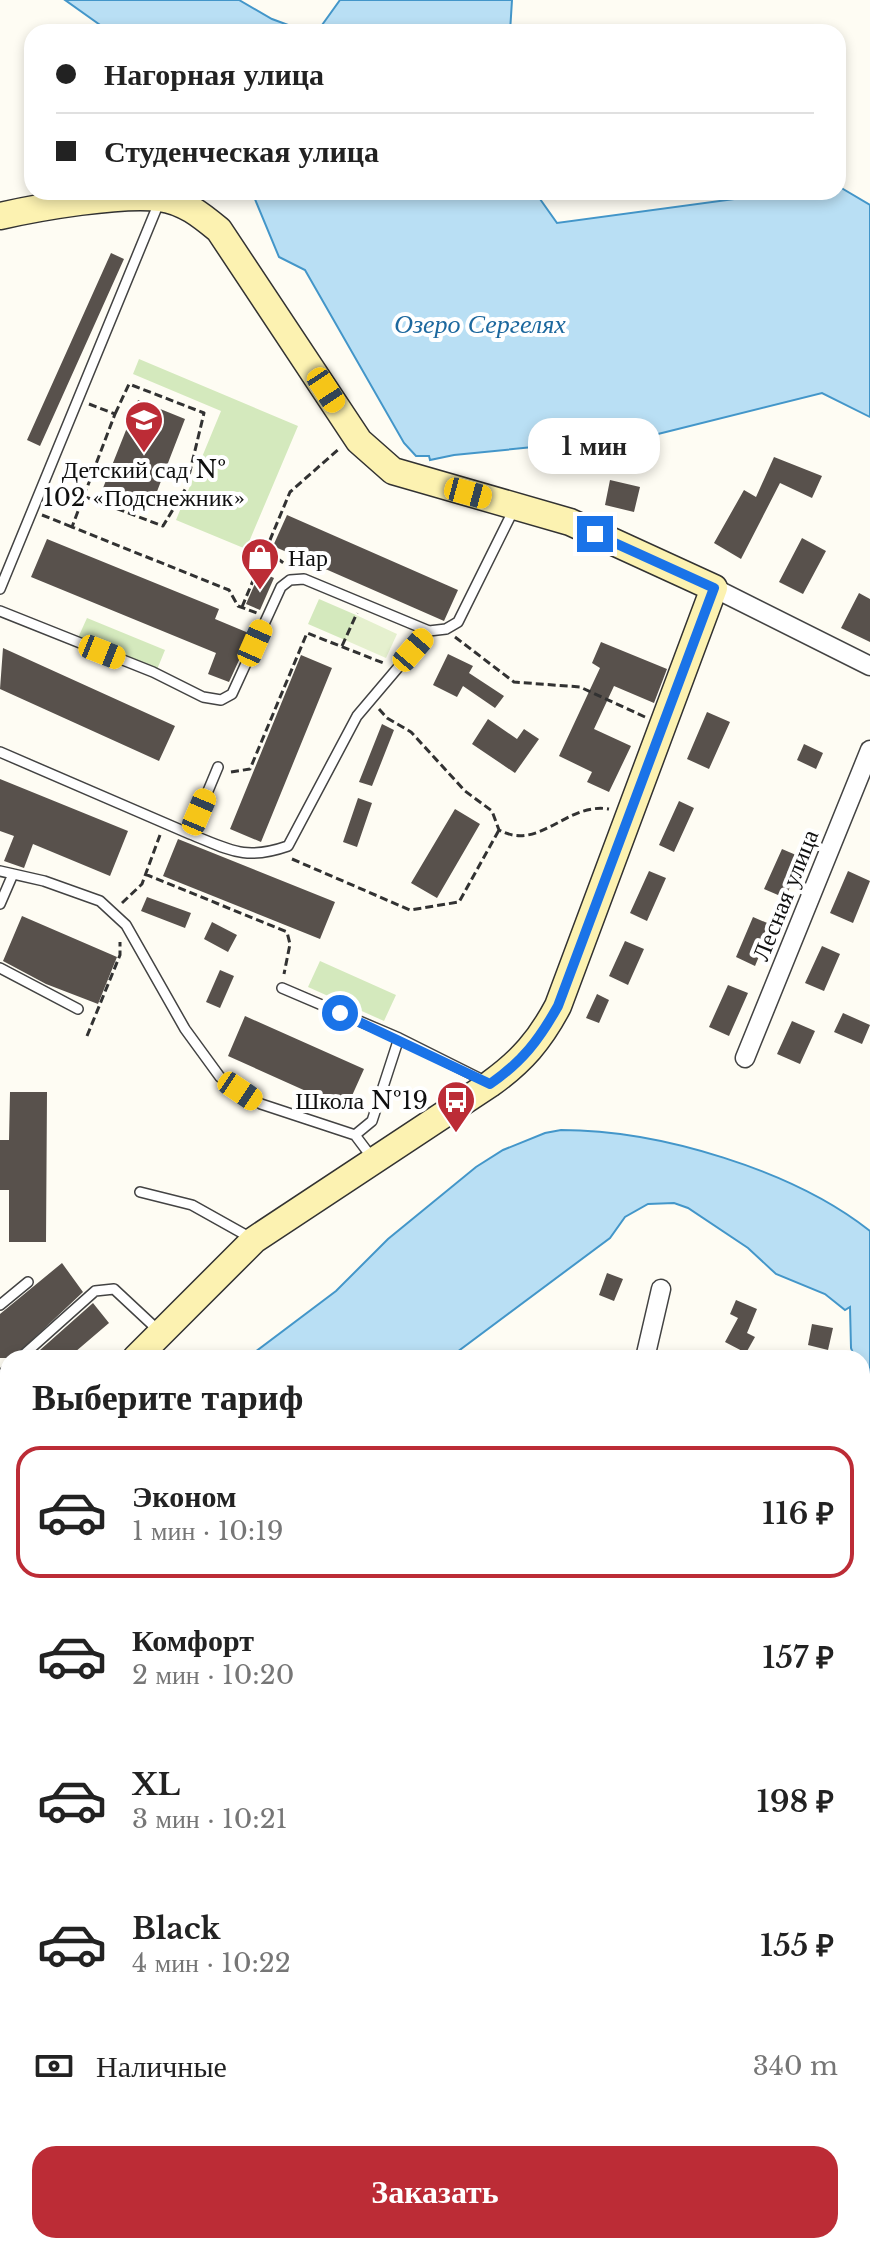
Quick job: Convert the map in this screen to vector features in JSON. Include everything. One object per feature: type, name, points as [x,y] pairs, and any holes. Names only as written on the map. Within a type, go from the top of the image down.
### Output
[{"type":"street","points":[[0,216],[127,200]]},
{"type":"street","points":[[166,200],[195,210],[219,230],[356,436],[393,471],[570,522],[714,588],[870,666]]},
{"type":"street","points":[[143,1350],[254,1240],[490,1084],[521,1062],[540,1039],[558,1006],[714,588]]},
{"type":"street","name":"Лесная улица","points":[[745,1058],[870,750]]},
{"type":"street","points":[[647,1350],[661,1289]]},
{"type":"lane","points":[[0,589],[159,200]]},
{"type":"lane","points":[[0,611],[153,672],[203,697],[221,700],[232,694],[281,587],[290,580],[304,579],[429,631],[446,629],[458,622],[515,506]]},
{"type":"lane","points":[[0,752],[190,834],[233,851],[259,856],[288,846],[357,716],[429,631]]},
{"type":"lane","points":[[190,834],[218,767]]},
{"type":"lane","points":[[0,871],[100,901],[126,925],[185,1029],[220,1077],[261,1104],[355,1135],[373,1159]]},
{"type":"lane","points":[[0,904],[13,874]]},
{"type":"lane","points":[[0,968],[78,1009]]},
{"type":"lane","points":[[282,988],[399,1038],[490,1084]]},
{"type":"lane","points":[[355,1135],[372,1121],[399,1038]]},
{"type":"lane","points":[[140,1192],[192,1205],[254,1240]]},
{"type":"lane","points":[[0,1305],[28,1282]]},
{"type":"lane","points":[[29,1350],[95,1291],[114,1289],[159,1332]]},
{"type":"path","points":[[72,527],[83,496],[115,414],[129,384],[204,413],[186,488],[163,526],[83,496]]},
{"type":"path","points":[[78,399],[115,414]]},
{"type":"path","points":[[242,607],[290,492],[356,436]]},
{"type":"path","points":[[32,511],[229,590],[242,607],[267,617]]},
{"type":"path","points":[[267,551],[304,579]]},
{"type":"path","points":[[342,646],[362,603]]},
{"type":"path","points":[[446,629],[514,682],[580,687],[663,724]]},
{"type":"path","points":[[218,767],[240,773],[250,769],[307,633],[397,669]]},
{"type":"path","points":[[371,700],[387,718],[411,732],[465,791],[492,811],[499,830],[515,839],[532,835],[581,810],[603,808],[630,813]]},
{"type":"path","points":[[274,851],[410,910],[440,908],[459,902],[499,830]]},
{"type":"path","points":[[145,874],[287,932],[290,944],[282,988]]},
{"type":"green space","points":[[139,359],[298,426],[246,549],[176,520],[221,411],[133,374]]},
{"type":"green space","points":[[319,599],[356,615],[345,640],[308,624]]},
{"type":"green space","points":[[356,615],[397,634],[386,658],[345,640]]},
{"type":"green space","points":[[87,618],[165,650],[156,672],[77,640]]},
{"type":"green space","points":[[320,961],[396,995],[384,1021],[308,987]]},
{"type":"water","points":[[65,0],[239,0],[285,24],[99,24]]},
{"type":"water","points":[[340,0],[512,0],[510,24],[323,24]]},
{"type":"water","name":"Озеро Сергелях","points":[[846,191],[870,205],[870,417],[822,393],[654,435],[430,460],[429,456],[416,456],[404,443],[305,270],[279,257],[255,200],[541,200],[557,223],[728,200],[846,200]]},
{"type":"water","points":[[561,1130],[599,1132],[682,1146],[764,1172],[839,1209],[870,1231],[870,1350],[852,1350],[850,1307],[845,1310],[825,1294],[776,1274],[748,1248],[688,1208],[674,1203],[648,1204],[625,1217],[610,1238],[460,1350],[258,1350],[336,1291],[388,1239],[476,1167],[503,1150]]},
{"type":"building","points":[[111,253],[124,259],[40,446],[27,440]]},
{"type":"building","name":"Детский сад № 102 «Подснежник»","points":[[138,400],[185,419],[151,507],[103,488]]},
{"type":"building","points":[[774,457],[822,476],[812,498],[780,483],[741,559],[714,543],[744,490],[756,497]]},
{"type":"building","points":[[610,480],[640,487],[634,512],[605,505]]},
{"type":"building","points":[[287,515],[458,590],[444,621],[273,546]]},
{"type":"building","points":[[802,538],[826,551],[803,594],[779,582]]},
{"type":"building","points":[[47,539],[219,609],[215,619],[251,634],[229,682],[208,674],[216,653],[31,577]]},
{"type":"building","name":"Нар","points":[[260,572],[274,578],[260,610],[246,604]]},
{"type":"building","points":[[859,593],[870,599],[870,642],[841,628]]},
{"type":"building","points":[[601,642],[667,669],[654,703],[614,686],[594,729],[631,746],[609,792],[587,782],[592,772],[559,756],[600,668],[592,663]]},
{"type":"building","points":[[3,648],[175,726],[159,761],[0,689]]},
{"type":"building","points":[[448,654],[473,666],[469,673],[504,696],[495,708],[463,686],[457,697],[433,685]]},
{"type":"building","points":[[301,655],[332,668],[261,842],[230,829]]},
{"type":"building","points":[[707,712],[730,722],[709,769],[687,759]]},
{"type":"building","points":[[488,719],[517,739],[524,729],[539,739],[515,773],[472,744]]},
{"type":"building","points":[[382,724],[394,730],[372,786],[359,782]]},
{"type":"building","points":[[804,744],[823,753],[816,769],[797,760]]},
{"type":"building","points":[[0,779],[128,831],[110,876],[33,844],[24,868],[4,861],[14,836],[0,831]]},
{"type":"building","points":[[358,798],[372,803],[357,847],[343,842]]},
{"type":"building","points":[[679,801],[694,808],[674,852],[659,845]]},
{"type":"building","points":[[455,809],[480,824],[437,898],[411,883]]},
{"type":"building","points":[[178,839],[335,902],[320,939],[163,876]]},
{"type":"building","points":[[782,849],[803,858],[785,898],[764,889]]},
{"type":"building","points":[[649,871],[666,878],[647,921],[630,913]]},
{"type":"building","points":[[848,871],[870,881],[853,923],[830,913]]},
{"type":"building","points":[[147,897],[191,913],[185,928],[141,911]]},
{"type":"building","points":[[22,916],[117,957],[98,1004],[46,984],[3,961]]},
{"type":"building","points":[[753,917],[772,925],[755,966],[736,957]]},
{"type":"building","points":[[212,922],[237,935],[228,952],[204,939]]},
{"type":"building","points":[[625,941],[644,949],[628,985],[609,976]]},
{"type":"building","points":[[822,946],[840,954],[824,991],[805,983]]},
{"type":"building","points":[[220,970],[234,976],[220,1008],[206,1002]]},
{"type":"building","points":[[728,985],[748,993],[729,1036],[709,1027]]},
{"type":"building","points":[[597,994],[609,1000],[599,1023],[586,1018]]},
{"type":"building","points":[[843,1013],[870,1025],[862,1044],[834,1032]]},
{"type":"building","points":[[245,1016],[364,1069],[346,1109],[228,1056]]},
{"type":"building","points":[[792,1021],[815,1031],[800,1064],[777,1054]]},
{"type":"building","points":[[10,1092],[47,1092],[46,1242],[9,1242],[9,1190],[0,1190],[0,1140],[9,1140]]},
{"type":"building","points":[[62,1263],[83,1292],[21,1350],[0,1350],[0,1314]]},
{"type":"building","points":[[607,1273],[623,1279],[614,1301],[599,1295]]},
{"type":"building","points":[[736,1300],[757,1309],[747,1333],[755,1337],[748,1350],[740,1350],[725,1342],[738,1318],[730,1314]]},
{"type":"building","points":[[93,1303],[109,1323],[77,1350],[40,1350]]},
{"type":"building","points":[[812,1324],[833,1328],[828,1350],[808,1345]]},
{"type":"place","name":"Детский сад № 102 «Подснежник»","points":[[144,454]]},
{"type":"place","name":"Нар","points":[[260,591]]},
{"type":"place","name":"Школа №19","points":[[456,1134]]},
{"type":"route","points":[[340,1013],[465,1069],[490,1084],[521,1062],[540,1039],[558,1006],[714,588],[595,534]]}]
